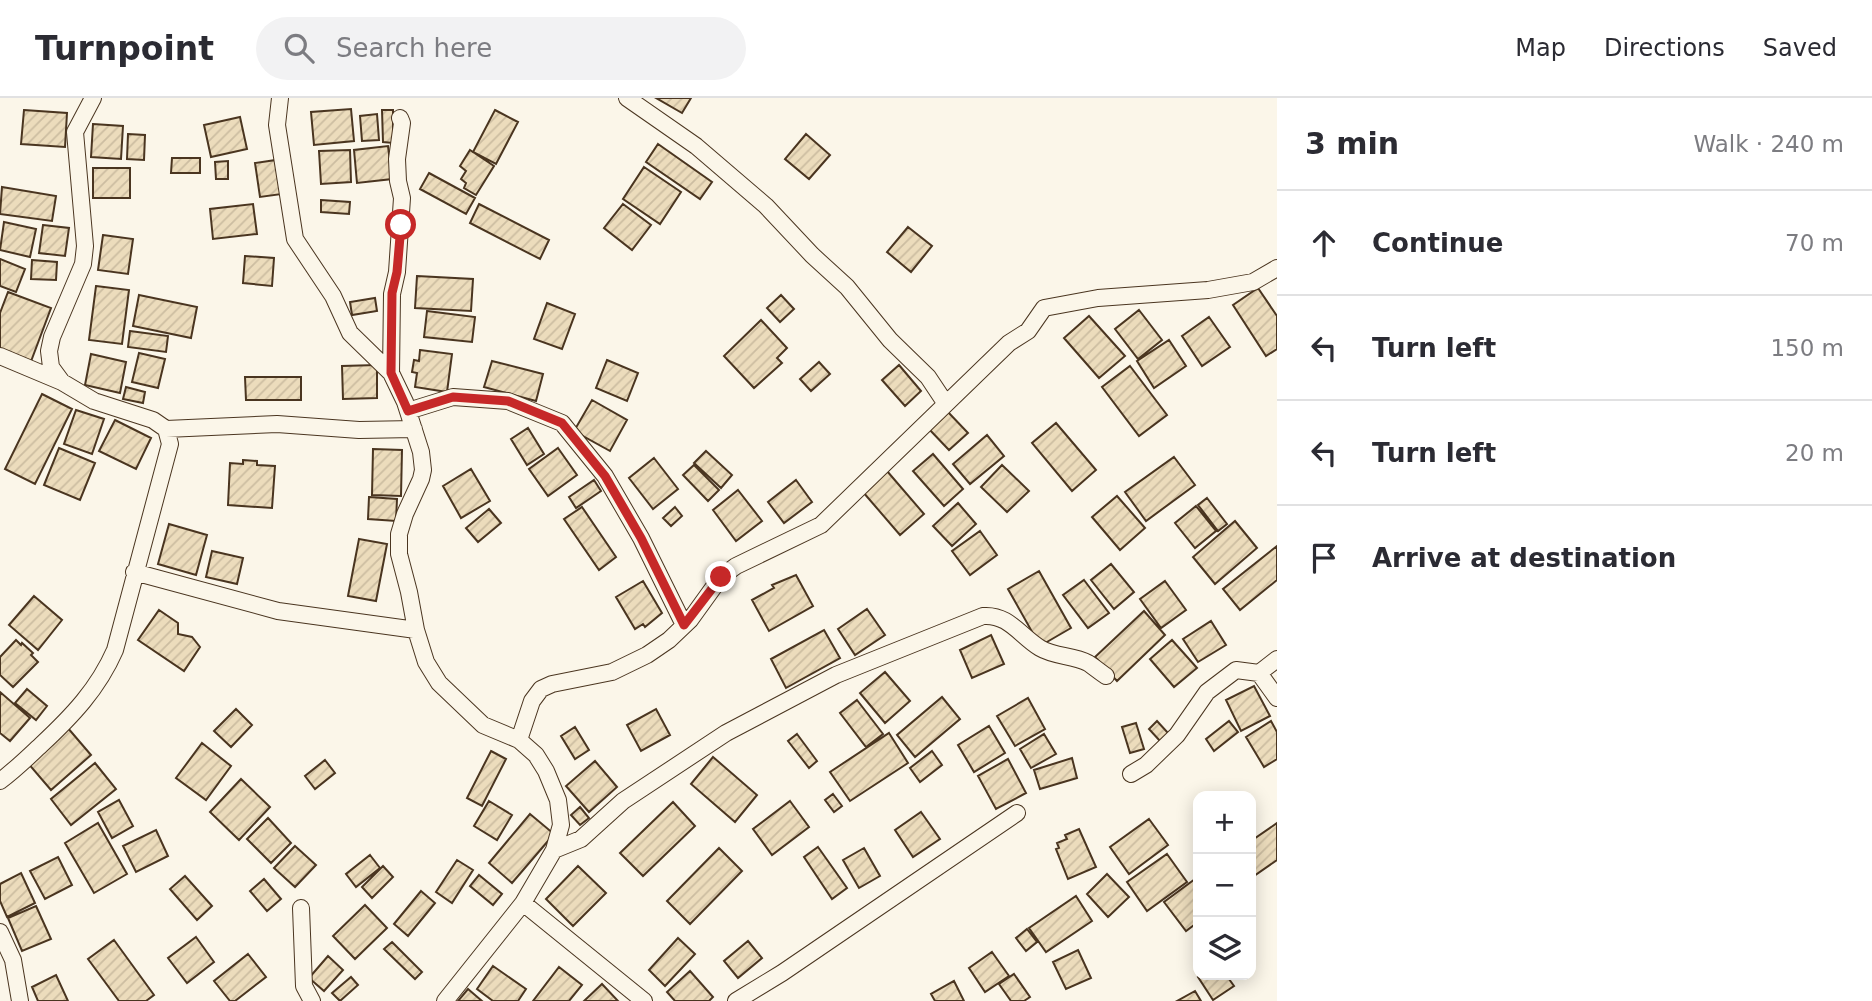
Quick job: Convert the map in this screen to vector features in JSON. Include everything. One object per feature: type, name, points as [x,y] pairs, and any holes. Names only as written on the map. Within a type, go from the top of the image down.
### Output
[{"type":"street","points":[[62,382],[51,368],[49,351],[52,337],[83,264],[85,246],[75,132],[93,98]]},
{"type":"street","points":[[279,98],[277,125],[296,239],[333,296],[350,333],[391,373],[408,411],[421,452],[423,470],[399,534],[399,554],[426,662],[439,682],[483,725],[519,740],[536,755],[558,800],[561,825],[554,850],[523,903],[445,1001]]},
{"type":"street","points":[[627,98],[696,146],[774,213],[812,255],[847,287],[890,340],[928,377],[946,404]]},
{"type":"street","points":[[391,373],[392,293],[397,272],[402,198],[397,159],[402,122],[400,118]]},
{"type":"street","points":[[519,740],[532,701],[541,689],[552,684],[612,672],[648,655],[684,625],[721,577],[736,566],[821,525],[1010,343],[1028,331],[1044,308],[1098,298],[1208,290],[1253,282],[1277,268]]},
{"type":"street","points":[[0,356],[62,382],[94,401],[153,420],[166,429],[277,424],[359,430],[414,429]]},
{"type":"street","points":[[408,411],[453,397],[508,401],[562,423],[605,476],[641,538],[684,625]]},
{"type":"street","points":[[0,781],[71,717],[92,693],[106,670],[115,650],[134,572],[166,463],[170,444],[166,429]]},
{"type":"street","points":[[134,572],[278,611],[416,630]]},
{"type":"street","points":[[554,850],[581,839],[623,802],[726,733],[836,675],[983,616],[995,615],[1038,647],[1054,655],[1088,663],[1106,676]]},
{"type":"street","points":[[1131,774],[1146,765],[1177,734],[1207,692],[1236,670],[1259,673],[1277,659]]},
{"type":"street","points":[[1259,673],[1277,698]]},
{"type":"street","points":[[736,1001],[782,973],[1017,814]]},
{"type":"street","points":[[523,903],[644,1001]]},
{"type":"street","points":[[301,908],[304,986],[312,1001]]},
{"type":"street","points":[[0,933],[13,960],[20,1001]]},
{"type":"building","points":[[656,98],[691,98],[682,113]]},
{"type":"building","points":[[351,109],[354,141],[314,145],[311,112]]},
{"type":"building","points":[[24,110],[67,113],[65,147],[21,144]]},
{"type":"building","points":[[382,110],[393,110],[393,143],[383,142]]},
{"type":"building","points":[[495,110],[518,122],[496,164],[473,152]]},
{"type":"building","points":[[377,114],[379,140],[362,141],[360,116]]},
{"type":"building","points":[[240,117],[247,149],[211,157],[204,125]]},
{"type":"building","points":[[93,124],[123,126],[121,159],[91,157]]},
{"type":"building","points":[[128,134],[145,135],[144,160],[127,159]]},
{"type":"building","points":[[806,134],[830,155],[809,179],[785,159]]},
{"type":"building","points":[[658,144],[712,182],[700,199],[646,162]]},
{"type":"building","points":[[388,146],[392,179],[357,183],[354,150]]},
{"type":"building","points":[[350,150],[351,182],[321,184],[319,151]]},
{"type":"building","points":[[470,150],[494,166],[476,195],[464,188],[466,183],[461,179],[466,171],[460,166]]},
{"type":"building","points":[[172,158],[200,158],[200,173],[171,173]]},
{"type":"building","points":[[276,160],[282,194],[260,197],[255,163]]},
{"type":"building","points":[[228,161],[228,179],[216,179],[215,162]]},
{"type":"building","points":[[644,167],[681,192],[660,224],[623,199]]},
{"type":"building","points":[[93,168],[130,168],[130,198],[93,198]]},
{"type":"building","points":[[429,173],[475,198],[466,214],[420,189]]},
{"type":"building","points":[[2,187],[56,196],[52,221],[0,214]]},
{"type":"building","points":[[321,200],[350,202],[349,214],[321,212]]},
{"type":"building","points":[[253,204],[257,234],[213,239],[210,209]]},
{"type":"building","points":[[479,204],[549,240],[540,259],[470,223]]},
{"type":"building","points":[[623,204],[651,225],[632,250],[604,228]]},
{"type":"building","points":[[4,222],[36,229],[30,257],[0,250]]},
{"type":"building","points":[[43,225],[69,228],[65,256],[39,253]]},
{"type":"building","points":[[908,227],[932,246],[911,272],[887,252]]},
{"type":"building","points":[[103,235],[133,239],[128,274],[98,270]]},
{"type":"building","points":[[245,256],[274,258],[272,286],[243,283]]},
{"type":"building","points":[[0,259],[25,269],[16,292],[0,286]]},
{"type":"building","points":[[32,260],[57,262],[56,280],[31,279]]},
{"type":"building","points":[[417,276],[473,279],[471,311],[415,308]]},
{"type":"building","points":[[96,286],[129,290],[122,344],[89,340]]},
{"type":"building","points":[[1258,288],[1277,316],[1277,349],[1266,356],[1233,305]]},
{"type":"building","points":[[8,292],[51,308],[30,364],[0,353],[0,313]]},
{"type":"building","points":[[139,295],[197,307],[191,338],[133,326]]},
{"type":"building","points":[[781,295],[794,309],[780,322],[767,308]]},
{"type":"building","points":[[375,298],[377,311],[352,315],[350,302]]},
{"type":"building","points":[[547,303],[575,314],[562,349],[534,339]]},
{"type":"building","points":[[1139,310],[1162,340],[1138,359],[1115,329]]},
{"type":"building","points":[[427,311],[475,317],[472,342],[424,337]]},
{"type":"building","points":[[1089,316],[1125,356],[1099,378],[1064,338]]},
{"type":"building","points":[[1209,317],[1230,347],[1202,366],[1182,336]]},
{"type":"building","points":[[761,320],[787,348],[777,358],[782,363],[754,388],[724,356]]},
{"type":"building","points":[[130,331],[168,336],[166,352],[128,347]]},
{"type":"building","points":[[1169,340],[1186,366],[1154,388],[1137,361]]},
{"type":"building","points":[[420,350],[452,354],[447,392],[415,387],[417,373],[412,372],[414,360],[419,361]]},
{"type":"building","points":[[139,353],[165,359],[158,388],[132,382]]},
{"type":"building","points":[[91,354],[126,362],[120,393],[85,385]]},
{"type":"building","points":[[607,360],[638,373],[627,401],[596,388]]},
{"type":"building","points":[[492,361],[543,374],[536,401],[484,387]]},
{"type":"building","points":[[819,362],[830,374],[811,391],[800,379]]},
{"type":"building","points":[[377,365],[377,398],[343,399],[342,366]]},
{"type":"building","points":[[899,365],[921,391],[905,406],[882,380]]},
{"type":"building","points":[[1130,366],[1167,415],[1139,436],[1102,387]]},
{"type":"building","points":[[245,377],[301,377],[301,400],[246,400]]},
{"type":"building","points":[[126,387],[145,392],[143,403],[123,399]]},
{"type":"building","points":[[42,394],[72,409],[35,484],[5,469]]},
{"type":"building","points":[[592,400],[627,420],[610,451],[574,431]]},
{"type":"building","points":[[76,410],[104,419],[92,454],[64,444]]},
{"type":"building","points":[[947,411],[968,433],[949,450],[928,428]]},
{"type":"building","points":[[115,420],[151,438],[136,469],[99,451]]},
{"type":"building","points":[[1056,423],[1096,470],[1072,491],[1032,443]]},
{"type":"building","points":[[528,428],[544,454],[527,465],[511,439]]},
{"type":"building","points":[[987,435],[1004,456],[970,484],[953,464]]},
{"type":"building","points":[[59,448],[95,463],[80,500],[44,485]]},
{"type":"building","points":[[558,448],[577,475],[548,496],[529,469]]},
{"type":"building","points":[[373,449],[402,450],[401,496],[372,495]]},
{"type":"building","points":[[706,451],[732,475],[721,488],[694,463]]},
{"type":"building","points":[[933,454],[963,489],[944,506],[913,471]]},
{"type":"building","points":[[1174,457],[1195,485],[1146,521],[1125,492]]},
{"type":"building","points":[[654,458],[678,489],[653,509],[629,478]]},
{"type":"building","points":[[243,460],[257,461],[257,465],[275,466],[272,508],[228,505],[230,463],[243,464]]},
{"type":"building","points":[[694,465],[719,490],[708,501],[683,475]]},
{"type":"building","points":[[1002,465],[1029,491],[1007,512],[981,487]]},
{"type":"building","points":[[471,469],[490,501],[461,518],[443,486]]},
{"type":"building","points":[[887,471],[924,514],[900,535],[863,492]]},
{"type":"building","points":[[594,480],[601,491],[576,508],[569,497]]},
{"type":"building","points":[[796,480],[812,502],[784,523],[768,502]]},
{"type":"building","points":[[738,490],[762,521],[736,541],[713,510]]},
{"type":"building","points":[[1117,496],[1145,528],[1120,550],[1092,517]]},
{"type":"building","points":[[369,497],[397,499],[396,521],[368,519]]},
{"type":"building","points":[[1207,498],[1227,524],[1218,531],[1198,505]]},
{"type":"building","points":[[958,503],[976,524],[952,546],[933,526]]},
{"type":"building","points":[[1196,506],[1216,531],[1195,548],[1175,523]]},
{"type":"building","points":[[582,507],[616,557],[599,570],[564,519]]},
{"type":"building","points":[[675,507],[682,516],[671,526],[663,518]]},
{"type":"building","points":[[489,509],[501,523],[478,542],[466,528]]},
{"type":"building","points":[[1235,521],[1257,548],[1215,584],[1193,557]]},
{"type":"building","points":[[169,524],[207,535],[196,575],[158,564]]},
{"type":"building","points":[[980,531],[997,555],[970,575],[952,551]]},
{"type":"building","points":[[359,539],[387,544],[376,601],[348,596]]},
{"type":"building","points":[[1277,546],[1277,580],[1240,610],[1223,589]]},
{"type":"building","points":[[212,551],[243,558],[237,584],[206,577]]},
{"type":"building","points":[[1111,564],[1134,592],[1114,609],[1091,580]]},
{"type":"building","points":[[1039,571],[1071,628],[1040,646],[1008,589]]},
{"type":"building","points":[[796,575],[813,606],[769,631],[752,600],[774,588],[772,585]]},
{"type":"building","points":[[1084,580],[1109,613],[1088,628],[1063,595]]},
{"type":"building","points":[[643,581],[662,613],[645,627],[643,624],[635,629],[616,597]]},
{"type":"building","points":[[1165,581],[1186,610],[1161,628],[1140,599]]},
{"type":"building","points":[[34,596],[62,620],[38,650],[9,625]]},
{"type":"building","points":[[867,609],[885,635],[855,655],[838,629]]},
{"type":"building","points":[[159,610],[178,623],[178,634],[192,637],[200,647],[184,671],[138,640]]},
{"type":"building","points":[[1144,611],[1165,635],[1117,681],[1095,657]]},
{"type":"building","points":[[1211,621],[1226,645],[1198,662],[1183,639]]},
{"type":"building","points":[[824,630],[840,658],[786,688],[771,659]]},
{"type":"building","points":[[991,635],[1004,664],[972,678],[960,650]]},
{"type":"building","points":[[16,640],[33,653],[31,655],[38,662],[13,687],[0,675],[0,657]]},
{"type":"building","points":[[1172,640],[1197,668],[1174,687],[1150,659]]},
{"type":"building","points":[[885,672],[910,701],[885,723],[860,693]]},
{"type":"building","points":[[1254,686],[1270,716],[1241,731],[1226,700]]},
{"type":"building","points":[[27,689],[47,706],[36,720],[15,703]]},
{"type":"building","points":[[0,692],[30,718],[10,741],[0,733]]},
{"type":"building","points":[[942,697],[960,719],[915,757],[897,735]]},
{"type":"building","points":[[1028,698],[1045,729],[1015,746],[997,716]]},
{"type":"building","points":[[857,700],[883,734],[866,747],[840,713]]},
{"type":"building","points":[[236,709],[252,725],[231,747],[214,731]]},
{"type":"building","points":[[656,709],[670,735],[641,751],[627,725]]},
{"type":"building","points":[[1157,721],[1168,733],[1160,741],[1149,729]]},
{"type":"building","points":[[1229,721],[1238,732],[1214,751],[1206,739]]},
{"type":"building","points":[[1271,721],[1277,732],[1277,759],[1264,767],[1246,737]]},
{"type":"building","points":[[1136,723],[1144,749],[1130,753],[1122,727]]},
{"type":"building","points":[[989,726],[1005,753],[974,772],[958,745]]},
{"type":"building","points":[[67,727],[91,755],[51,790],[27,762]]},
{"type":"building","points":[[575,727],[589,750],[575,759],[561,736]]},
{"type":"building","points":[[889,733],[908,763],[850,801],[830,772]]},
{"type":"building","points":[[797,734],[817,761],[809,768],[788,741]]},
{"type":"building","points":[[1044,734],[1056,754],[1031,768],[1020,749]]},
{"type":"building","points":[[202,743],[231,766],[206,800],[176,778]]},
{"type":"building","points":[[491,751],[506,759],[482,806],[467,798]]},
{"type":"building","points":[[932,751],[942,765],[920,782],[910,768]]},
{"type":"building","points":[[713,757],[757,795],[735,822],[691,784]]},
{"type":"building","points":[[1072,758],[1077,778],[1040,789],[1034,770]]},
{"type":"building","points":[[1008,759],[1026,793],[996,809],[978,776]]},
{"type":"building","points":[[325,760],[335,773],[315,789],[305,776]]},
{"type":"building","points":[[595,761],[617,787],[589,812],[566,786]]},
{"type":"building","points":[[95,763],[116,789],[71,825],[51,799]]},
{"type":"building","points":[[241,779],[270,807],[239,840],[210,812]]},
{"type":"building","points":[[833,794],[842,806],[834,812],[825,800]]},
{"type":"building","points":[[119,800],[133,826],[112,838],[98,812]]},
{"type":"building","points":[[489,801],[512,815],[497,840],[474,826]]},
{"type":"building","points":[[790,801],[809,827],[772,855],[753,829]]},
{"type":"building","points":[[673,802],[695,826],[643,876],[620,853]]},
{"type":"building","points":[[580,807],[589,818],[580,825],[571,815]]},
{"type":"building","points":[[921,812],[940,839],[913,857],[895,830]]},
{"type":"building","points":[[530,814],[554,834],[512,883],[489,863]]},
{"type":"building","points":[[268,818],[291,843],[271,863],[247,839]]},
{"type":"building","points":[[1149,819],[1168,845],[1129,874],[1110,847]]},
{"type":"building","points":[[98,823],[127,874],[94,893],[65,843]]},
{"type":"building","points":[[1277,823],[1277,860],[1256,875],[1256,854],[1256,838]]},
{"type":"building","points":[[1079,829],[1096,867],[1068,879],[1056,849],[1059,848],[1057,843],[1067,839],[1065,835]]},
{"type":"building","points":[[156,830],[168,856],[136,872],[123,846]]},
{"type":"building","points":[[295,846],[316,865],[295,887],[274,868]]},
{"type":"building","points":[[818,847],[847,888],[832,899],[804,857]]},
{"type":"building","points":[[719,848],[742,871],[690,924],[667,901]]},
{"type":"building","points":[[864,848],[880,876],[859,888],[843,860]]},
{"type":"building","points":[[1167,854],[1187,882],[1147,911],[1127,882]]},
{"type":"building","points":[[370,855],[380,868],[356,887],[346,874]]},
{"type":"building","points":[[58,857],[72,885],[45,899],[30,871]]},
{"type":"building","points":[[457,860],[473,870],[452,903],[436,892]]},
{"type":"building","points":[[383,866],[393,877],[372,898],[362,887]]},
{"type":"building","points":[[578,866],[606,893],[573,926],[546,899]]},
{"type":"building","points":[[21,873],[35,903],[7,917],[0,901],[0,884]]},
{"type":"building","points":[[1107,874],[1129,897],[1108,917],[1087,894]]},
{"type":"building","points":[[479,875],[502,894],[493,905],[470,886]]},
{"type":"building","points":[[185,876],[212,906],[197,920],[170,889]]},
{"type":"building","points":[[264,879],[281,899],[267,911],[250,891]]},
{"type":"building","points":[[1193,880],[1193,926],[1186,931],[1164,902]]},
{"type":"building","points":[[421,891],[435,903],[408,936],[394,924]]},
{"type":"building","points":[[1076,896],[1092,921],[1046,952],[1029,928]]},
{"type":"building","points":[[365,905],[387,928],[355,959],[333,936]]},
{"type":"building","points":[[36,906],[51,939],[22,951],[8,918]]},
{"type":"building","points":[[1027,929],[1037,942],[1026,951],[1016,938]]},
{"type":"building","points":[[196,937],[214,962],[187,983],[168,958]]},
{"type":"building","points":[[678,938],[695,954],[665,986],[649,970]]},
{"type":"building","points":[[114,940],[154,995],[146,1001],[119,1001],[88,959]]},
{"type":"building","points":[[748,941],[762,958],[738,978],[724,961]]},
{"type":"building","points":[[392,942],[422,972],[415,979],[384,949]]},
{"type":"building","points":[[1078,950],[1091,978],[1066,989],[1053,962]]},
{"type":"building","points":[[992,952],[1009,976],[985,992],[969,968]]},
{"type":"building","points":[[248,954],[266,977],[235,1001],[230,1001],[214,981]]},
{"type":"building","points":[[328,956],[343,970],[324,991],[309,978]]},
{"type":"building","points":[[493,966],[526,989],[518,1001],[493,1001],[477,989]]},
{"type":"building","points":[[559,967],[582,985],[569,1001],[533,1001]]},
{"type":"building","points":[[690,971],[713,997],[709,1001],[675,1001],[667,992]]},
{"type":"building","points":[[1014,974],[1030,997],[1024,1001],[1011,1001],[999,984]]},
{"type":"building","points":[[56,975],[68,1001],[38,1001],[32,987]]},
{"type":"building","points":[[351,977],[358,985],[340,1001],[332,993]]},
{"type":"building","points":[[1200,980],[1230,980],[1234,986],[1213,1000]]},
{"type":"building","points":[[954,981],[964,1001],[935,1001],[931,994]]},
{"type":"building","points":[[602,984],[618,1001],[584,1001]]},
{"type":"building","points":[[468,989],[482,1001],[458,1001]]},
{"type":"building","points":[[1195,991],[1201,1001],[1177,1001]]},
{"type":"route","points":[[401,225],[397,272],[392,293],[391,373],[408,411],[453,397],[508,401],[562,423],[605,476],[641,538],[684,625],[721,577]]}]
